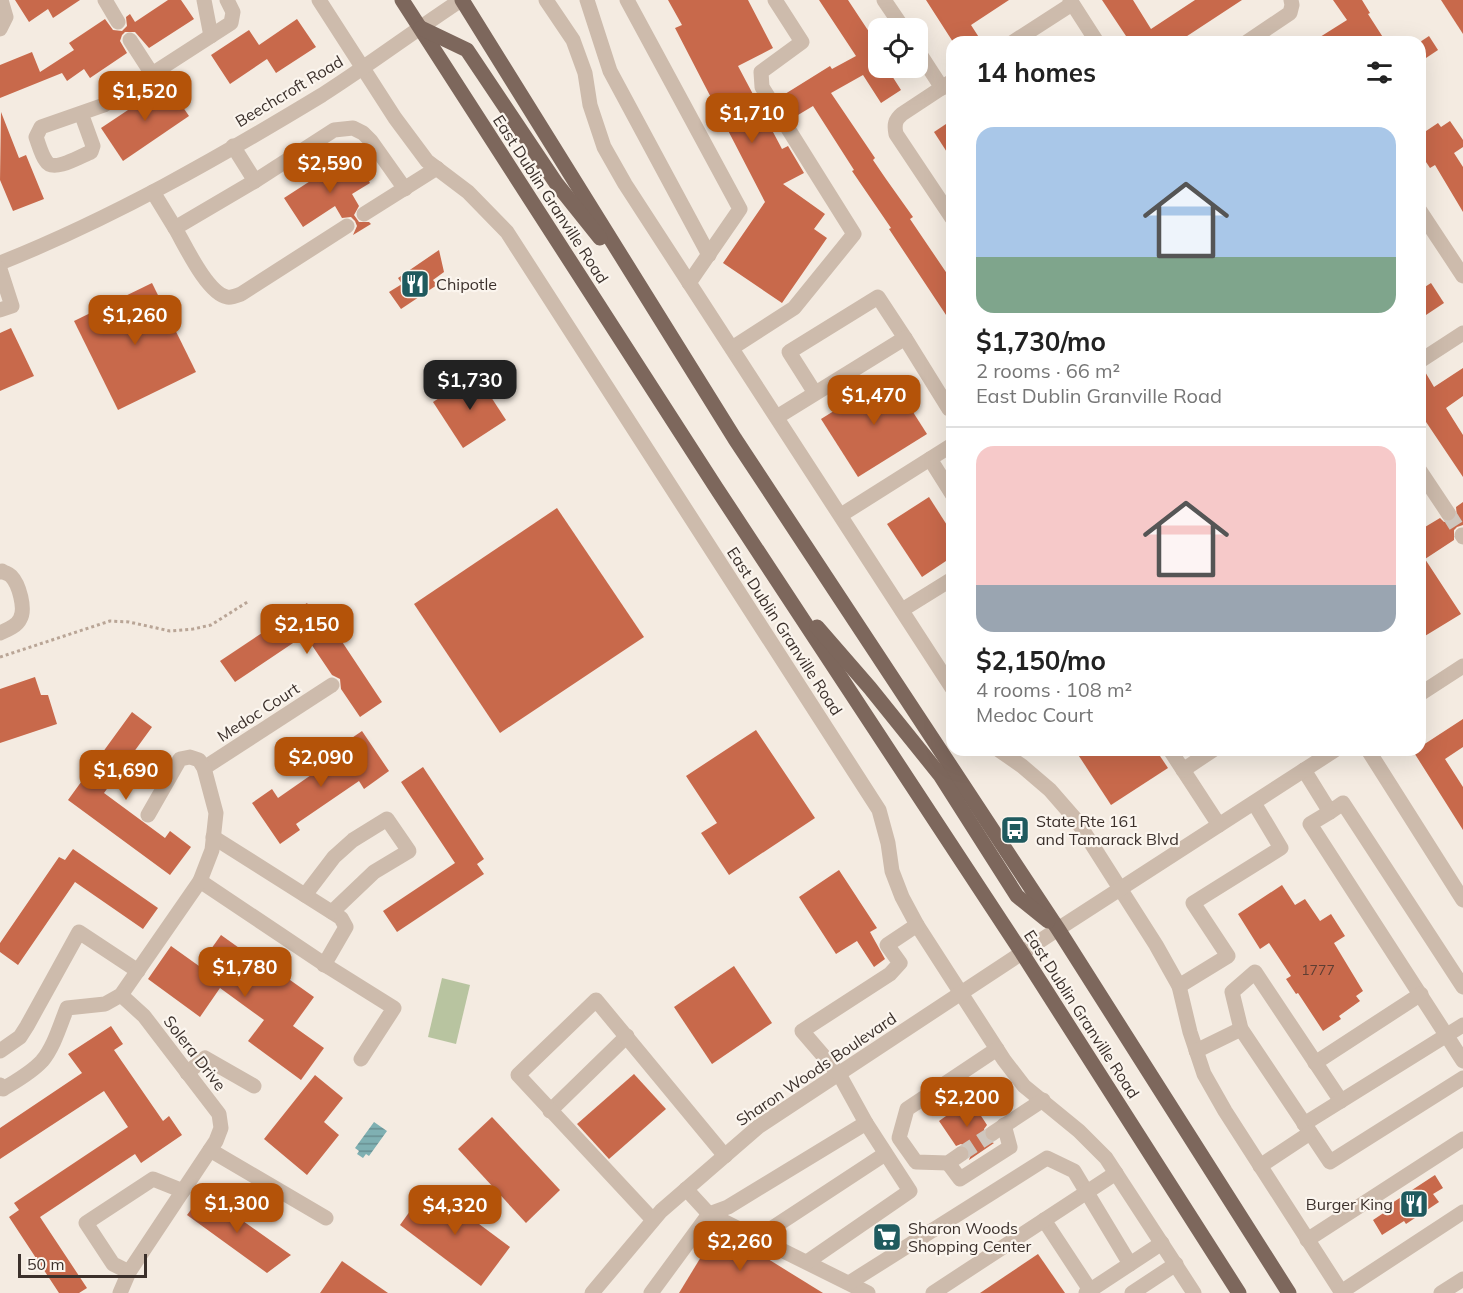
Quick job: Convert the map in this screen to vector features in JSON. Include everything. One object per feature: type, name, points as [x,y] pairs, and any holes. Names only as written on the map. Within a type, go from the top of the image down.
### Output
[{"type":"main road","name":"East Dublin Granville Road","points":[[402,0],[778,582],[1022,953],[1239,1293]]},
{"type":"main road","name":"East Dublin Granville Road","points":[[461,0],[735,439],[1058,929],[1290,1293]]},
{"type":"main road","points":[[419,28],[467,50],[556,183],[640,287]]},
{"type":"main road","points":[[778,582],[870,688],[940,775],[1017,896],[1058,929]]},
{"type":"street","points":[[0,29],[6,17],[1,0]]},
{"type":"street","points":[[204,0],[211,36]]},
{"type":"street","points":[[81,113],[104,105],[231,22],[233,12],[226,0]]},
{"type":"street","name":"East Dublin Granville Road","points":[[319,0],[395,118],[427,161],[468,192],[507,232],[879,810],[888,843],[892,871],[902,897],[916,925],[997,1050],[1024,1086],[1079,1131],[1106,1158],[1194,1293]]},
{"type":"street","name":"Beechcroft Road","points":[[0,263],[78,231],[153,192],[323,94],[461,0]]},
{"type":"street","points":[[546,0],[573,40],[585,73],[590,105],[604,147],[625,184],[946,679]]},
{"type":"street","points":[[587,0],[610,71],[709,255]]},
{"type":"street","points":[[627,0],[740,209],[689,283]]},
{"type":"street","points":[[732,348],[794,308],[854,234],[762,87],[761,72],[802,42],[775,0]]},
{"type":"street","points":[[884,0],[896,18]]},
{"type":"street","points":[[1256,36],[1290,13],[1291,0]]},
{"type":"street","points":[[108,1],[118,22]]},
{"type":"street","points":[[1022,36],[1071,2],[1093,36]]},
{"type":"street","points":[[130,40],[152,74]]},
{"type":"street","points":[[928,62],[946,83]]},
{"type":"street","points":[[946,85],[902,114],[896,119],[894,127],[896,134],[946,209]]},
{"type":"street","points":[[175,228],[255,181],[334,130],[353,128],[363,133],[405,189]]},
{"type":"street","points":[[233,146],[255,181]]},
{"type":"street","points":[[364,214],[437,168]]},
{"type":"street","points":[[153,192],[210,286],[228,298],[241,294],[347,226]]},
{"type":"street","points":[[1426,220],[1463,276]]},
{"type":"street","points":[[0,269],[12,306],[0,310]]},
{"type":"street","points":[[815,393],[789,352],[878,297],[946,404]]},
{"type":"street","points":[[1426,357],[1463,333]]},
{"type":"street","points":[[777,417],[905,338]]},
{"type":"street","points":[[841,515],[946,449]]},
{"type":"street","points":[[930,459],[946,484]]},
{"type":"street","points":[[1426,480],[1448,513]]},
{"type":"street","points":[[0,572],[11,576],[18,589],[23,610],[20,620],[0,633]]},
{"type":"street","points":[[902,610],[946,583]]},
{"type":"street","points":[[1426,690],[1463,666]]},
{"type":"street","name":"Medoc Court","points":[[204,768],[332,685]]},
{"type":"street","points":[[1008,756],[1050,790],[1077,821],[1156,945],[1179,986],[1204,1074],[1342,1293],[1463,1212]]},
{"type":"street","points":[[1174,756],[1219,825]]},
{"type":"street","points":[[1183,770],[1204,756]]},
{"type":"street","name":"Sharon Woods Boulevard","points":[[596,1292],[653,1221],[686,1189],[758,1127],[1326,756]]},
{"type":"street","points":[[1372,756],[1463,900]]},
{"type":"street","points":[[45,994],[66,1008],[105,1004],[121,995],[200,881],[212,850],[216,813],[204,768],[199,760],[190,757],[180,759],[148,815]]},
{"type":"street","points":[[1304,770],[1330,812]]},
{"type":"street","points":[[1179,986],[1228,956],[1193,903],[1281,848],[1254,803]]},
{"type":"street","points":[[1463,987],[1344,803],[1310,824],[1463,1061]]},
{"type":"street","points":[[305,894],[334,857],[353,840],[387,819],[409,851],[375,872],[332,912]]},
{"type":"street","points":[[213,837],[341,918],[346,927],[324,965]]},
{"type":"street","points":[[200,881],[324,965],[394,1008],[361,1059]]},
{"type":"street","points":[[807,1262],[910,1191],[866,1123],[839,1074],[802,1031],[890,974],[900,963],[887,945],[916,925]]},
{"type":"street","points":[[0,1051],[20,1037],[79,932],[138,971]]},
{"type":"street","points":[[1341,1101],[1255,972],[1232,992],[1241,1029],[1330,1162],[1463,1078]]},
{"type":"street","points":[[1315,1063],[1421,994]]},
{"type":"street","name":"Solera Drive","points":[[120,1293],[129,1272],[210,1150],[221,1128],[219,1114],[144,1016],[121,995]]},
{"type":"street","points":[[653,1221],[518,1075],[596,1000],[725,1156]]},
{"type":"street","points":[[0,1085],[3,1089],[30,1072],[43,1059],[55,1039],[66,1008]]},
{"type":"street","points":[[1260,1166],[1341,1101],[1463,1025]]},
{"type":"street","points":[[1196,1051],[1241,1029]]},
{"type":"street","points":[[550,1111],[627,1036]]},
{"type":"street","points":[[961,1154],[948,1163],[916,1162],[899,1138],[907,1109],[997,1050]]},
{"type":"street","points":[[187,1073],[205,1058],[254,1086]]},
{"type":"street","points":[[948,1163],[960,1179],[1010,1147],[998,1129],[1043,1100]]},
{"type":"street","points":[[651,1293],[709,1214],[728,1207],[866,1123]]},
{"type":"street","points":[[1307,1240],[1463,1139]]},
{"type":"street","points":[[210,1150],[326,1218]]},
{"type":"street","points":[[757,1238],[885,1154]]},
{"type":"street","points":[[849,1283],[1047,1158],[1074,1171],[1130,1264]]},
{"type":"street","points":[[933,1293],[1116,1173]]},
{"type":"street","points":[[129,1272],[113,1264],[86,1223],[153,1179],[183,1191]]},
{"type":"street","points":[[686,1189],[709,1214],[868,1293]]},
{"type":"street","points":[[1044,1220],[1088,1292],[1162,1243]]},
{"type":"street","points":[[1139,1291],[1176,1264]]},
{"type":"street","points":[[1441,1293],[1463,1279]]},
{"type":"path","points":[[0,657],[110,621],[129,622],[170,631],[193,629],[210,625],[249,601]]},
{"type":"green space","points":[[442,978],[470,985],[456,1044],[428,1037]]},
{"type":"water","points":[[374,1122],[387,1131],[369,1156],[366,1154],[363,1158],[357,1154],[359,1151],[355,1148]]},
{"type":"building","points":[[15,0],[80,0],[53,18],[48,9],[29,22]]},
{"type":"building","points":[[168,0],[181,0],[194,19],[149,48],[135,32],[125,32],[120,41],[127,53],[90,78],[84,69],[67,81],[62,73],[0,98],[0,65],[32,52],[40,72],[74,50],[69,43],[105,19],[113,30],[122,31],[127,26],[126,17],[130,14],[135,22]]},
{"type":"building","points":[[668,0],[748,0],[773,48],[738,66],[782,149],[788,146],[804,173],[783,184],[825,214],[814,229],[827,238],[782,303],[723,263],[765,202],[675,28],[682,25]]},
{"type":"building","points":[[819,0],[848,0],[868,30],[868,78],[893,78],[901,90],[881,103],[863,75],[831,93],[875,158],[873,160],[913,217],[910,219],[946,272],[946,315],[852,171],[854,170],[813,106],[798,115],[785,94],[830,66],[832,69],[856,56]]},
{"type":"building","points":[[926,0],[1009,0],[971,25],[978,36],[949,36]]},
{"type":"building","points":[[1102,0],[1133,0],[1151,29],[1195,0],[1242,0],[1187,36],[1126,36]]},
{"type":"building","points":[[1333,0],[1362,0],[1382,36],[1322,36],[1347,20]]},
{"type":"building","points":[[1441,0],[1463,0],[1463,34]]},
{"type":"building","points":[[297,19],[316,47],[276,73],[267,59],[230,84],[211,55],[249,30],[259,45]]},
{"type":"building","points":[[1429,36],[1438,50],[1426,58],[1426,38]]},
{"type":"building","points":[[167,84],[189,116],[123,161],[101,128]]},
{"type":"building","points":[[1,112],[19,158],[26,155],[44,199],[13,211],[0,180]]},
{"type":"building","points":[[1450,121],[1463,140],[1463,147],[1454,153],[1463,167],[1463,212],[1435,165],[1430,168],[1426,162],[1426,131],[1438,123],[1441,127]]},
{"type":"building","points":[[946,124],[946,151],[934,132]]},
{"type":"building","points":[[352,154],[370,183],[352,194],[359,206],[354,215],[359,222],[371,224],[353,235],[357,226],[355,221],[351,217],[342,218],[335,206],[303,227],[284,198]]},
{"type":"building","points":[[439,250],[444,272],[433,280],[437,285],[401,309],[389,292],[402,284],[398,278]]},
{"type":"building","points":[[152,283],[196,372],[118,410],[74,321]]},
{"type":"building","points":[[1431,283],[1444,303],[1426,315],[1426,286]]},
{"type":"building","points":[[11,328],[34,376],[0,391],[0,333]]},
{"type":"building","points":[[1463,368],[1463,396],[1446,408],[1463,435],[1463,477],[1426,422],[1426,373],[1434,387]]},
{"type":"building","points":[[476,374],[506,420],[463,448],[433,402]]},
{"type":"building","points":[[890,376],[927,434],[858,477],[821,419]]},
{"type":"building","points":[[929,497],[946,524],[946,561],[922,577],[887,524]]},
{"type":"building","points":[[1463,502],[1463,525],[1454,530],[1454,540],[1426,558],[1426,526],[1440,518],[1444,522],[1453,521],[1457,517],[1456,507]]},
{"type":"building","points":[[557,508],[644,637],[500,733],[414,604]]},
{"type":"building","points":[[1426,561],[1461,614],[1426,635]]},
{"type":"building","points":[[307,603],[314,614],[321,610],[382,702],[360,717],[341,689],[340,679],[332,675],[305,635],[235,682],[220,661]]},
{"type":"building","points":[[35,677],[41,695],[48,695],[57,724],[0,743],[0,689]]},
{"type":"building","points":[[132,712],[152,727],[104,793],[165,838],[170,831],[191,847],[170,875],[68,800]]},
{"type":"building","points":[[1463,719],[1463,747],[1445,759],[1463,787],[1463,830],[1416,756],[1426,756],[1426,743]]},
{"type":"building","points":[[756,730],[815,818],[729,875],[701,833],[717,823],[686,776]]},
{"type":"building","points":[[362,731],[389,771],[364,789],[359,781],[296,824],[300,830],[280,844],[252,803],[272,789],[278,798],[347,750],[343,744]]},
{"type":"building","points":[[1079,756],[1160,756],[1168,768],[1111,805]]},
{"type":"building","points":[[423,767],[484,859],[477,864],[484,874],[397,932],[383,911],[455,863],[401,782]]},
{"type":"building","points":[[73,849],[158,908],[143,929],[75,882],[18,965],[0,952],[0,943],[59,857],[65,860]]},
{"type":"building","points":[[839,870],[877,928],[870,932],[885,959],[874,967],[857,941],[836,954],[799,897]]},
{"type":"building","points":[[1282,885],[1295,905],[1305,899],[1320,921],[1331,914],[1345,936],[1334,943],[1363,991],[1356,996],[1360,1001],[1339,1016],[1341,1019],[1323,1031],[1286,979],[1291,976],[1269,943],[1260,949],[1238,914]]},
{"type":"building","points":[[221,935],[249,955],[255,948],[286,971],[283,975],[314,997],[293,1026],[324,1048],[301,1080],[248,1041],[264,1020],[220,988],[200,1017],[148,979],[171,946],[199,966]]},
{"type":"building","points":[[734,966],[772,1023],[712,1064],[674,1007]]},
{"type":"building","points":[[111,1026],[123,1044],[114,1050],[163,1121],[169,1116],[182,1135],[141,1163],[135,1154],[40,1217],[87,1288],[79,1293],[59,1293],[9,1217],[19,1210],[14,1203],[128,1127],[104,1091],[0,1159],[0,1128],[82,1073],[68,1054]]},
{"type":"building","points":[[634,1074],[666,1109],[609,1159],[577,1124]]},
{"type":"building","points":[[315,1075],[343,1098],[324,1122],[339,1135],[307,1175],[264,1139]]},
{"type":"building","points":[[970,1099],[987,1125],[984,1129],[985,1138],[994,1143],[969,1160],[971,1154],[969,1148],[961,1144],[956,1146],[939,1121]]},
{"type":"building","points":[[492,1117],[560,1190],[526,1223],[458,1149]]},
{"type":"building","name":"Burger King","points":[[1435,1175],[1443,1188],[1433,1194],[1439,1202],[1406,1224],[1404,1221],[1382,1235],[1373,1220],[1391,1208],[1389,1205]]},
{"type":"building","points":[[428,1186],[510,1247],[481,1286],[400,1225]]},
{"type":"building","points":[[204,1192],[291,1255],[267,1273],[187,1215]]},
{"type":"building","points":[[718,1229],[729,1235],[823,1293],[679,1293]]},
{"type":"building","points":[[1038,1254],[1065,1293],[980,1293]]},
{"type":"building","points":[[342,1261],[388,1293],[320,1293]]},
{"type":"tunnel","points":[[1448,513],[1462,535]]},
{"type":"tunnel","points":[[961,1154],[993,1133]]},
{"type":"place","name":"Chipotle","points":[[415,284]]},
{"type":"place","name":"State Rte 161 and Tamarack Blvd","points":[[1015,830]]},
{"type":"place","name":"Burger King","points":[[1414,1204]]},
{"type":"place","name":"Sharon Woods Shopping Center","points":[[887,1237]]}]
